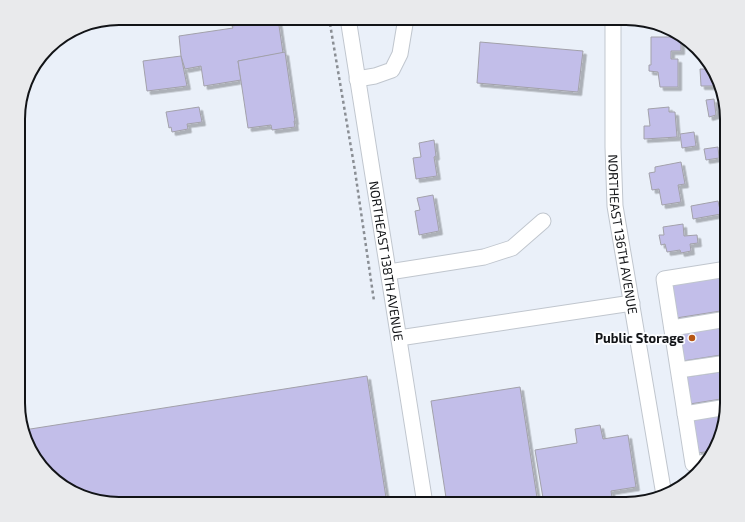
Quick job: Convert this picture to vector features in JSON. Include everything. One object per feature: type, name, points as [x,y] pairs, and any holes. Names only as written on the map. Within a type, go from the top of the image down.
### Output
[{"type":"street","name":"NORTHEAST 138TH AVENUE","points":[[349,25],[424,497]]},
{"type":"street","points":[[357,79],[375,76],[392,70],[400,54],[405,25]]},
{"type":"street","name":"NORTHEAST 136TH AVENUE","points":[[613,25],[613,147],[615,206],[663,489]]},
{"type":"street","points":[[389,272],[484,257],[512,248],[543,221]]},
{"type":"street","points":[[697,463],[693,464],[664,278],[720,270]]},
{"type":"street","points":[[399,338],[632,302]]},
{"type":"street","points":[[672,328],[720,320]]},
{"type":"street","points":[[679,370],[720,364]]},
{"type":"street","points":[[685,414],[720,409]]},
{"type":"path","points":[[330,25],[374,301]]},
{"type":"building","points":[[279,25],[283,53],[238,61],[241,80],[204,86],[201,66],[185,69],[181,56],[179,36],[233,28],[232,26]]},
{"type":"building","points":[[651,37],[671,37],[681,44],[681,51],[671,51],[671,59],[678,59],[678,87],[660,87],[658,72],[649,71],[649,65],[651,65]]},
{"type":"building","points":[[480,42],[583,51],[578,92],[477,83]]},
{"type":"building","points":[[285,52],[295,127],[272,130],[271,125],[248,128],[238,61]]},
{"type":"building","points":[[181,56],[187,86],[147,91],[143,61]]},
{"type":"building","points":[[700,69],[705,69],[714,86],[701,86]]},
{"type":"building","points":[[714,99],[716,115],[709,117],[706,100]]},
{"type":"building","points":[[199,107],[202,122],[187,124],[188,129],[172,132],[171,127],[169,128],[166,112]]},
{"type":"building","points":[[669,107],[669,112],[675,112],[677,137],[644,139],[644,126],[650,126],[648,109]]},
{"type":"building","points":[[694,132],[696,146],[682,148],[680,134]]},
{"type":"building","points":[[434,140],[436,156],[434,157],[437,176],[416,179],[413,158],[421,157],[419,143]]},
{"type":"building","points":[[718,147],[719,158],[706,160],[704,149]]},
{"type":"building","points":[[681,162],[685,184],[678,185],[681,202],[662,205],[659,189],[652,190],[649,173],[655,172],[655,167]]},
{"type":"building","points":[[433,195],[439,231],[419,235],[415,211],[420,210],[417,198]]},
{"type":"building","points":[[718,201],[720,214],[693,219],[691,206]]},
{"type":"building","points":[[683,224],[684,236],[697,235],[698,243],[690,244],[691,251],[681,253],[680,250],[667,252],[665,244],[661,245],[659,235],[664,235],[663,227]]},
{"type":"building","points":[[720,277],[720,311],[676,318],[671,284]]},
{"type":"building","points":[[720,327],[720,355],[683,361],[679,334]]},
{"type":"building","points":[[720,372],[720,399],[690,404],[685,377]]},
{"type":"building","points":[[367,376],[386,497],[113,497],[101,495],[89,492],[72,484],[53,469],[41,455],[29,429]]},
{"type":"building","points":[[520,387],[537,497],[446,497],[431,401]]},
{"type":"building","points":[[719,416],[713,439],[706,452],[698,453],[693,420]]},
{"type":"building","points":[[600,425],[603,439],[628,435],[636,487],[611,491],[612,497],[543,497],[535,450],[577,443],[575,429]]},
{"type":"place","name":"Public Storage","points":[[692,338]]}]
